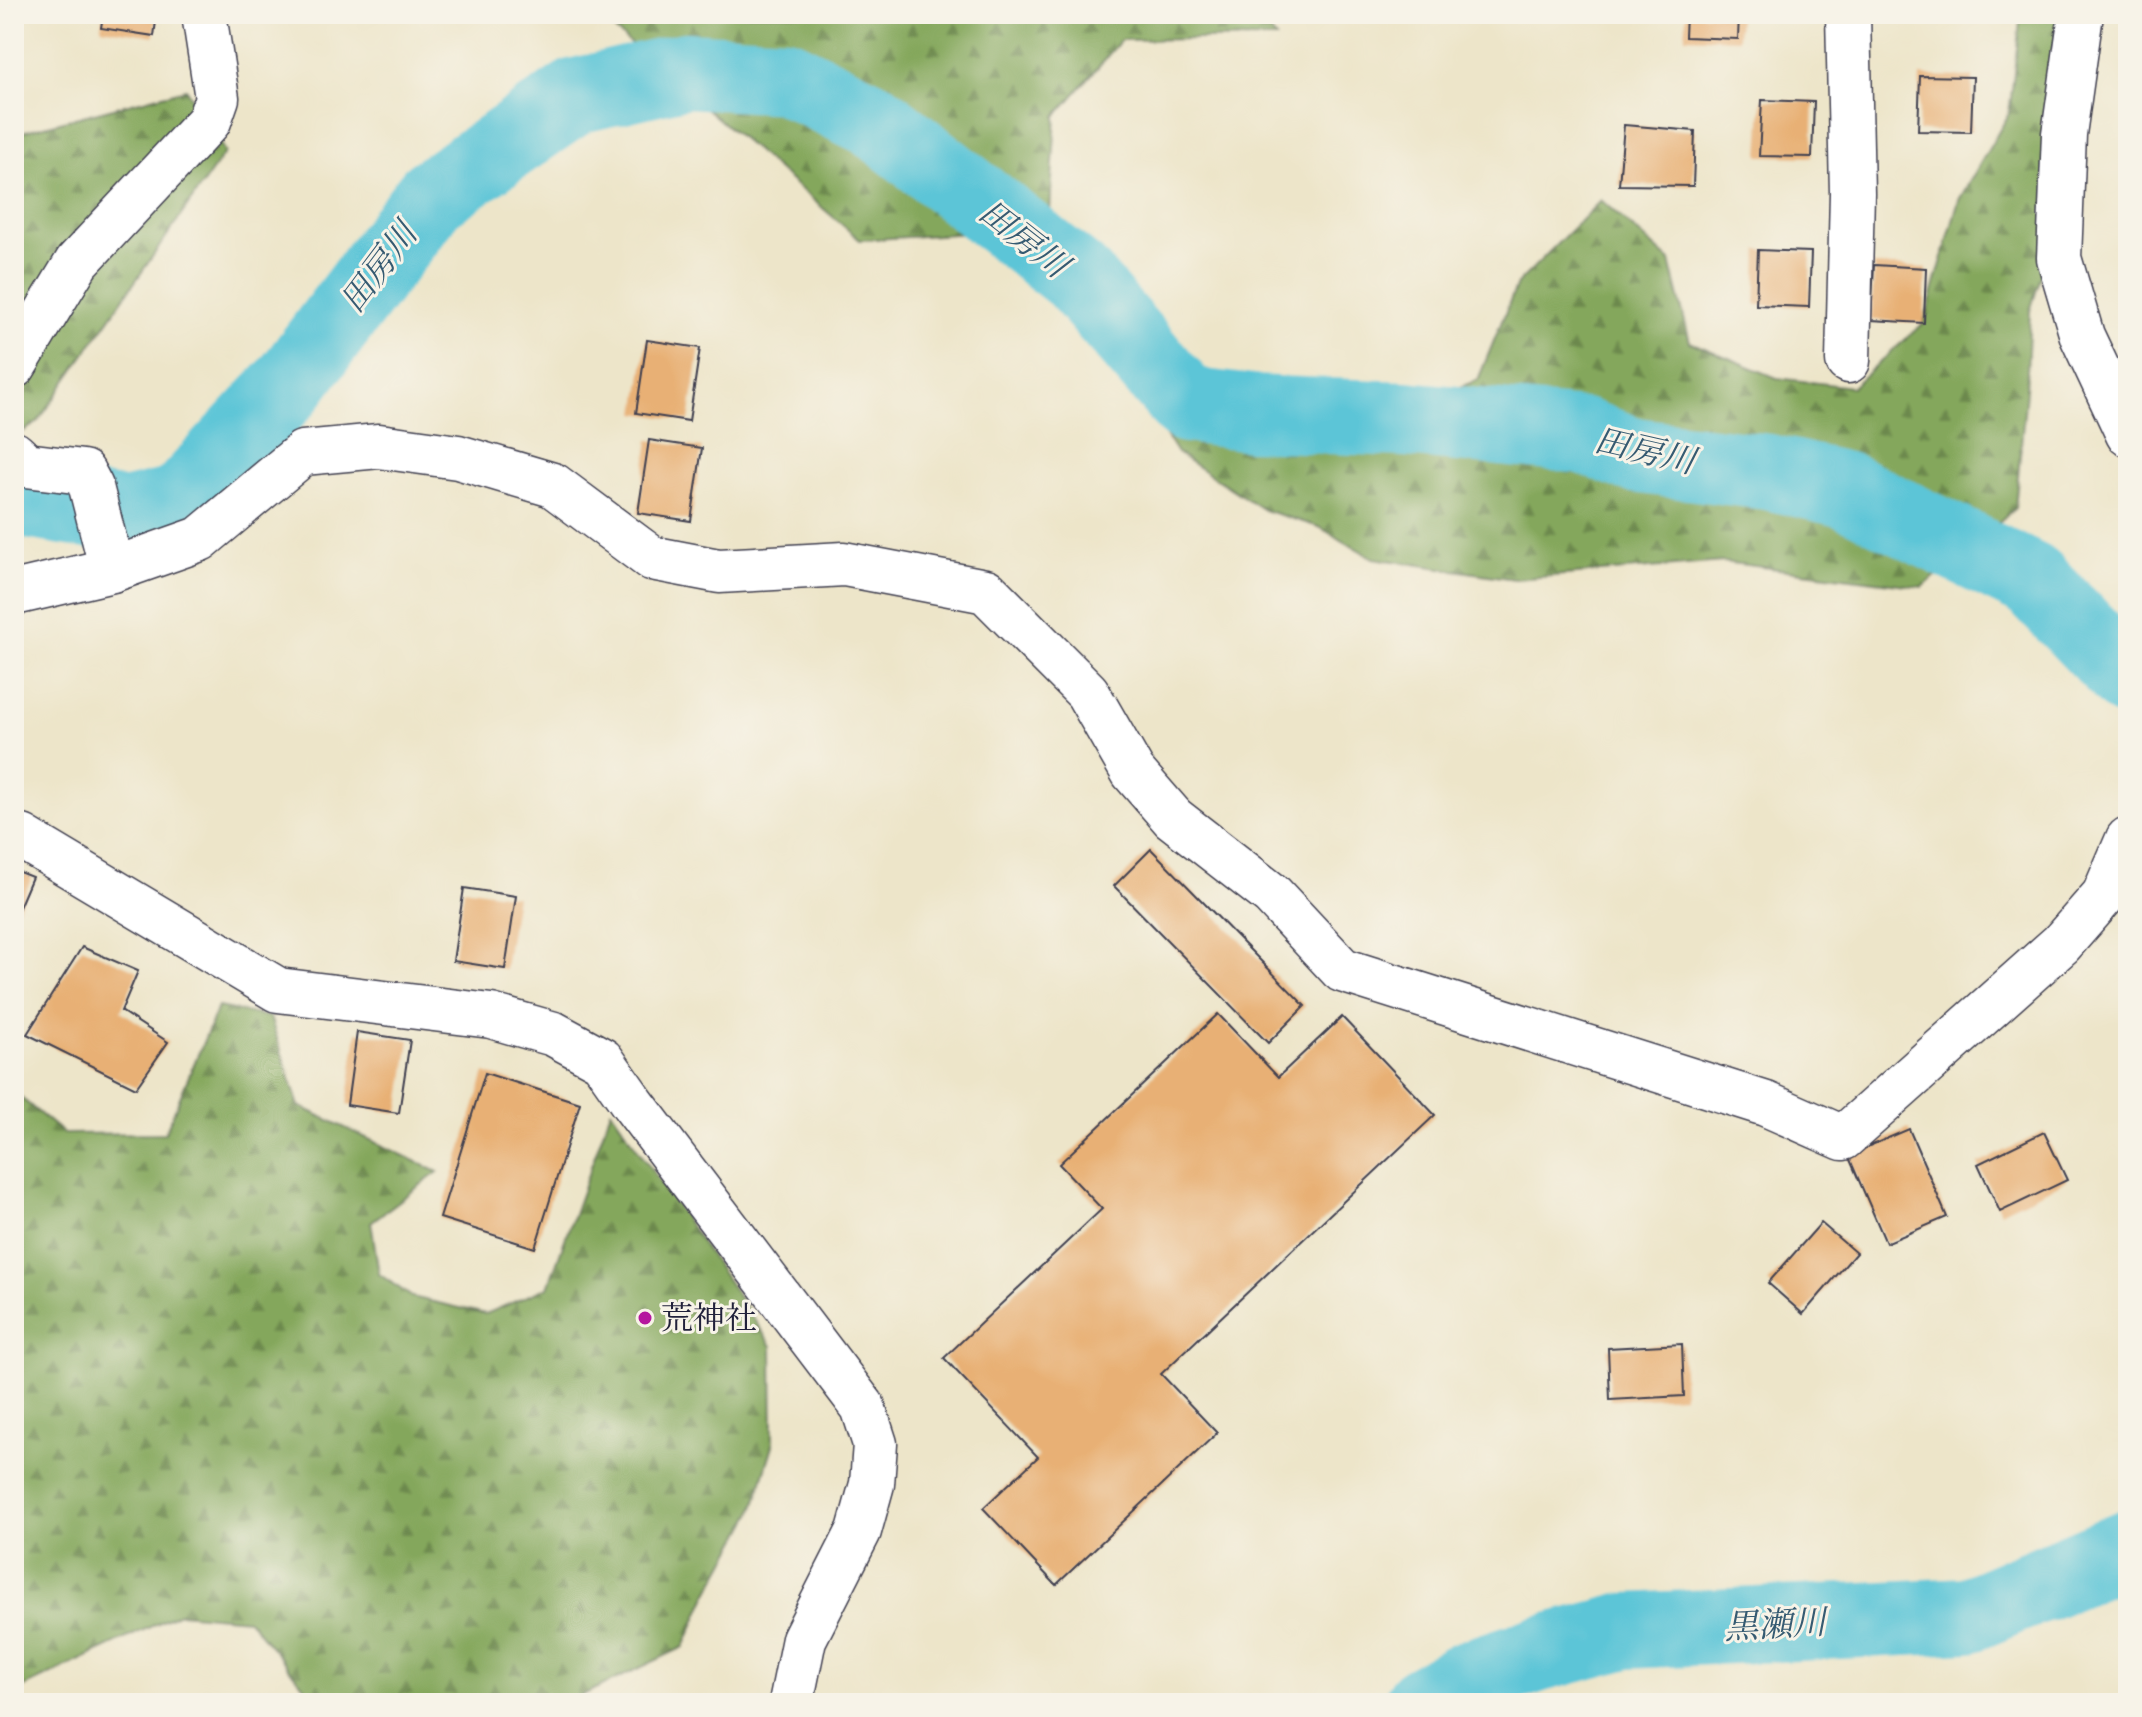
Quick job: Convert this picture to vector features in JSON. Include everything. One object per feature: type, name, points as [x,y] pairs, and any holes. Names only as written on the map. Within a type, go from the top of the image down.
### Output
[{"type":"street","points":[[14,366],[77,262],[209,121],[217,98],[204,14]]},
{"type":"street","points":[[1848,14],[1852,193],[1848,361]]},
{"type":"street","points":[[2081,14],[2064,134],[2059,258],[2082,336],[2128,434]]},
{"type":"street","points":[[14,593],[109,559],[200,539],[303,453],[379,446],[458,457],[553,485],[651,558],[719,571],[844,564],[986,591],[1087,692],[1133,772],[1173,818],[1272,895],[1342,970],[1766,1104],[1843,1138],[2061,944],[2104,895],[2128,839]]},
{"type":"street","points":[[14,454],[26,465],[83,472],[91,487],[109,559]]},
{"type":"street","points":[[14,835],[278,990],[491,1016],[554,1034],[602,1060],[863,1407],[875,1444],[872,1484],[859,1531],[804,1639],[791,1703]]},
{"type":"green space","points":[[596,14],[1257,14],[1276,38],[1121,40],[1056,116],[1049,228],[860,240]]},
{"type":"green space","points":[[2021,14],[2081,14],[2061,212],[2030,311],[2015,508],[1923,587],[1723,562],[1515,579],[1373,558],[1319,527],[1264,510],[1177,453],[1141,397],[1162,376],[1384,418],[1478,380],[1517,284],[1601,200],[1670,261],[1690,342],[1777,378],[1852,387],[1924,323],[1959,200],[2009,114]]},
{"type":"green space","points":[[186,89],[225,152],[37,423],[14,437],[14,134]]},
{"type":"green space","points":[[218,1007],[270,1017],[299,1106],[438,1172],[371,1222],[379,1274],[412,1297],[486,1314],[548,1287],[611,1110],[772,1346],[773,1445],[752,1514],[708,1593],[684,1647],[566,1703],[318,1703],[248,1619],[179,1613],[14,1692],[14,1092],[64,1134],[165,1133]]},
{"type":"building","points":[[103,14],[157,14],[154,36],[101,28]]},
{"type":"building","points":[[1686,14],[1739,14],[1738,39],[1685,37]]},
{"type":"building","points":[[1764,14],[1817,14],[1816,19],[1764,17]]},
{"type":"building","points":[[1920,76],[1973,77],[1971,132],[1918,131]]},
{"type":"building","points":[[1762,100],[1814,102],[1812,157],[1759,156]]},
{"type":"building","points":[[1624,125],[1695,131],[1693,186],[1619,185]]},
{"type":"building","points":[[1758,250],[1811,252],[1809,307],[1756,305]]},
{"type":"building","points":[[1874,265],[1926,268],[1924,323],[1871,320]]},
{"type":"building","points":[[647,340],[700,348],[689,421],[636,413]]},
{"type":"building","points":[[649,440],[702,448],[691,521],[638,513]]},
{"type":"building","points":[[1151,849],[1305,1006],[1268,1043],[1114,886]]},
{"type":"building","points":[[14,870],[32,877],[14,919]]},
{"type":"building","points":[[464,888],[516,896],[505,969],[453,961]]},
{"type":"building","points":[[82,947],[138,971],[121,1011],[168,1042],[136,1088],[27,1034]]},
{"type":"building","points":[[1218,1014],[1278,1077],[1342,1017],[1435,1115],[1161,1374],[1217,1433],[1056,1585],[983,1508],[1038,1457],[944,1358],[1102,1209],[1059,1164]]},
{"type":"building","points":[[357,1032],[410,1040],[399,1113],[347,1105]]},
{"type":"building","points":[[485,1073],[580,1103],[535,1248],[440,1218]]},
{"type":"building","points":[[1909,1129],[1947,1217],[1886,1243],[1848,1155]]},
{"type":"building","points":[[2044,1132],[2067,1180],[2000,1212],[1978,1164]]},
{"type":"building","points":[[1821,1223],[1856,1253],[1803,1314],[1768,1283]]},
{"type":"building","points":[[1682,1344],[1684,1396],[1610,1400],[1608,1348]]},
{"type":"waterway","name":"田房川","points":[[14,495],[27,501],[125,517],[179,504],[288,386],[431,196],[576,96],[686,70],[785,76],[875,120],[1076,277],[1187,405],[1251,413],[1406,419],[1583,436],[1634,455],[1768,472],[1846,490],[2033,581],[2128,679]]},
{"type":"waterway","name":"黒瀬川","points":[[1422,1703],[1467,1678],[1539,1654],[1626,1631],[1968,1615],[2128,1547]]},
{"type":"place","name":"荒神社","points":[[645,1318]]}]
